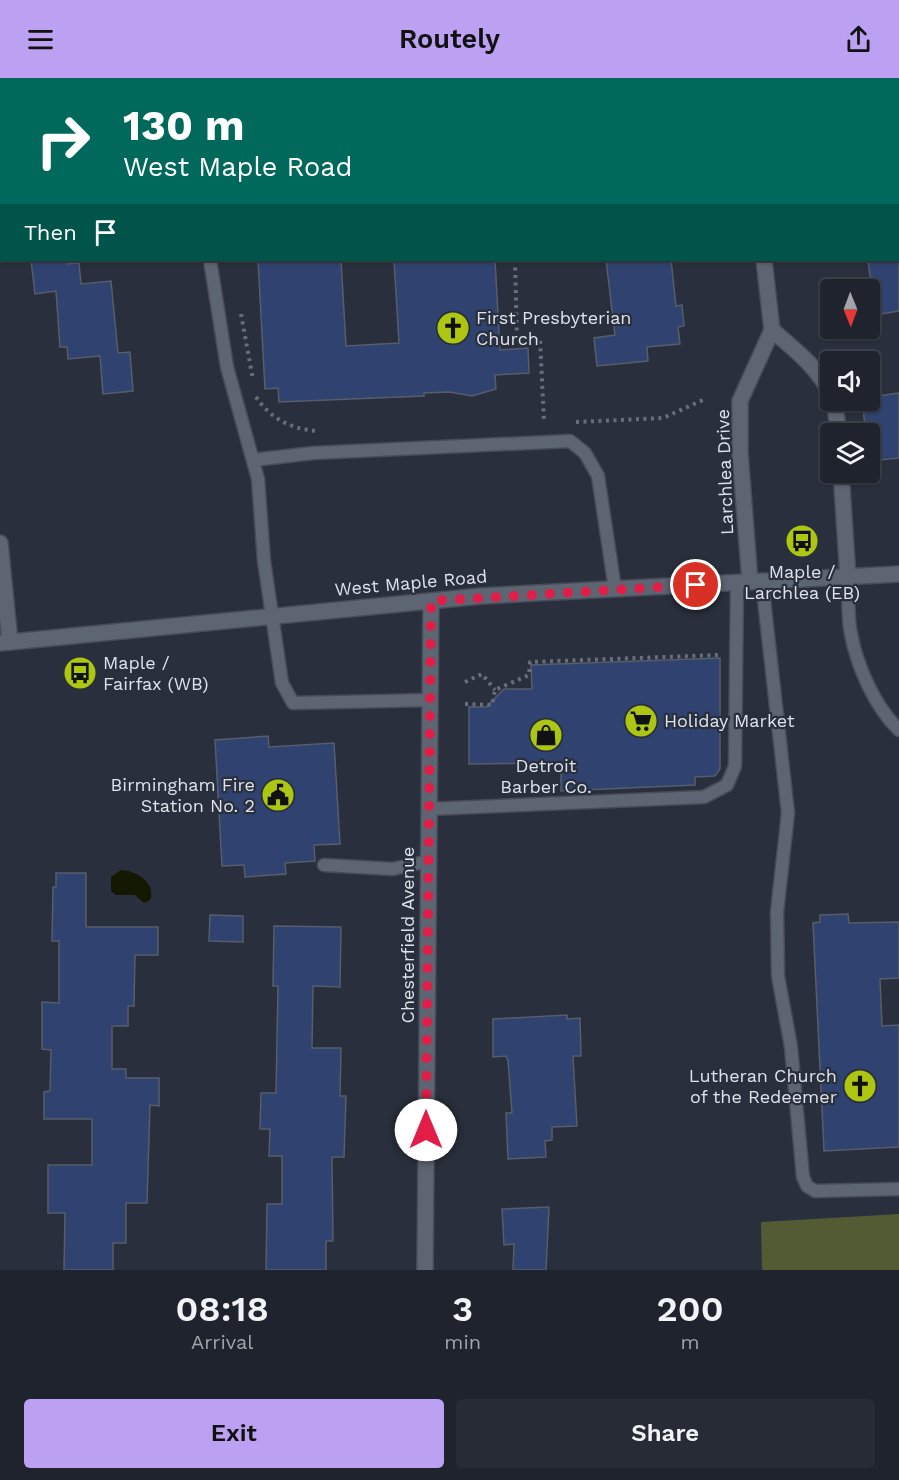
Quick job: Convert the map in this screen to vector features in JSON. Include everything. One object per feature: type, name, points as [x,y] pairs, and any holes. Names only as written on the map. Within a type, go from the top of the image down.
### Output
[{"type":"street","points":[[764,261],[772,330],[802,356],[820,377]]},
{"type":"street","name":"Larchlea Drive","points":[[750,582],[740,453],[740,401],[772,330]]},
{"type":"street","points":[[842,483],[848,577]]},
{"type":"street","points":[[0,543],[5,642]]},
{"type":"street","name":"West Maple Road","points":[[5,642],[431,601],[899,574]]},
{"type":"street","name":"Chesterfield Avenue","points":[[425,1270],[431,601]]},
{"type":"lane","points":[[210,261],[227,368],[258,479],[264,561],[282,684],[293,703],[431,700]]},
{"type":"lane","points":[[254,460],[313,453],[570,441],[585,453],[598,476],[615,590]]},
{"type":"lane","points":[[848,577],[850,632],[856,652],[880,705],[899,730]]},
{"type":"lane","points":[[428,809],[704,797],[727,785],[735,766],[750,582]]},
{"type":"lane","points":[[750,582],[788,813],[777,912],[778,976],[791,1047],[803,1177],[807,1186],[815,1191],[899,1189]]},
{"type":"lane","points":[[324,865],[393,869],[428,861]]},
{"type":"path","points":[[515,261],[517,340],[540,339],[544,422]]},
{"type":"path","points":[[240,309],[256,396],[265,410],[279,421],[303,430],[322,432]]},
{"type":"path","points":[[569,421],[663,418],[703,399]]},
{"type":"path","points":[[532,422],[551,422]]},
{"type":"path","points":[[495,690],[529,675],[530,662],[717,656],[722,646]]},
{"type":"path","points":[[465,682],[482,674],[495,690]]},
{"type":"path","points":[[465,704],[492,705],[495,690]]},
{"type":"green space","points":[[899,1214],[899,1270],[762,1270],[761,1222]]},
{"type":"shaded area","points":[[121,870],[133,872],[148,883],[151,889],[150,900],[144,903],[135,895],[116,895],[111,891],[111,877]]},
{"type":"building","points":[[31,261],[79,263],[81,284],[111,281],[118,353],[130,352],[133,391],[103,394],[100,356],[68,359],[67,347],[60,347],[56,291],[35,294]]},
{"type":"building","name":"First Presbyterian Church","points":[[258,261],[341,261],[346,346],[399,343],[394,261],[495,261],[500,350],[528,348],[529,373],[495,375],[496,389],[472,396],[449,392],[424,393],[424,396],[279,402],[278,388],[265,389]]},
{"type":"building","points":[[606,261],[671,261],[676,306],[682,305],[684,326],[678,327],[680,344],[647,347],[648,361],[597,366],[594,338],[615,335]]},
{"type":"building","points":[[868,261],[899,261],[899,311],[880,314],[880,279],[870,279]]},
{"type":"building","points":[[899,393],[899,458],[880,460],[880,423],[865,423],[863,411],[880,411],[880,396]]},
{"type":"building","points":[[720,658],[720,769],[715,776],[695,777],[695,785],[561,791],[561,763],[469,764],[469,707],[486,707],[504,689],[532,689],[531,665]]},
{"type":"building","name":"Birmingham Fire Station No. 2","points":[[268,736],[269,747],[334,743],[340,844],[314,845],[315,861],[285,863],[286,874],[245,877],[244,865],[222,866],[215,740]]},
{"type":"building","points":[[56,873],[86,873],[86,927],[158,927],[158,955],[135,955],[134,1006],[128,1006],[128,1026],[112,1026],[112,1069],[126,1069],[126,1078],[159,1078],[159,1106],[150,1105],[147,1203],[126,1203],[126,1243],[113,1243],[113,1270],[64,1270],[65,1213],[48,1213],[48,1165],[92,1165],[92,1119],[44,1119],[44,1092],[50,1091],[51,1050],[42,1049],[42,1002],[59,1003],[59,941],[52,941],[53,887],[56,887]]},
{"type":"building","name":"Lutheran Church of the Redeemer","points":[[848,914],[849,923],[899,922],[899,978],[880,979],[882,1026],[899,1025],[899,1147],[824,1151],[813,923],[820,922],[820,915]]},
{"type":"building","points":[[210,915],[243,916],[243,942],[209,941]]},
{"type":"building","points":[[274,926],[341,927],[340,987],[313,986],[312,1048],[341,1048],[340,1096],[346,1096],[344,1157],[332,1157],[333,1241],[326,1241],[326,1270],[266,1270],[267,1204],[282,1204],[282,1156],[269,1156],[270,1129],[260,1129],[261,1093],[276,1093],[278,986],[273,986]]},
{"type":"building","points":[[567,1015],[567,1019],[580,1018],[581,1056],[573,1056],[577,1126],[552,1127],[552,1140],[545,1141],[546,1157],[508,1159],[506,1113],[512,1113],[508,1061],[506,1056],[493,1057],[493,1019]]},
{"type":"building","points":[[549,1207],[546,1270],[513,1270],[514,1244],[504,1245],[502,1209]]},
{"type":"place","name":"First Presbyterian Church","points":[[453,328]]},
{"type":"place","name":"Maple / Larchlea (EB)","points":[[802,541]]},
{"type":"place","name":"Maple / Fairfax (WB)","points":[[80,673]]},
{"type":"place","name":"Holiday Market","points":[[641,721]]},
{"type":"place","name":"Detroit Barber Co.","points":[[546,735]]},
{"type":"place","name":"Birmingham Fire Station No. 2","points":[[278,795]]},
{"type":"place","name":"Lutheran Church of the Redeemer","points":[[860,1086]]},
{"type":"route","points":[[426,1130],[431,601],[521,593],[696,585]]}]
